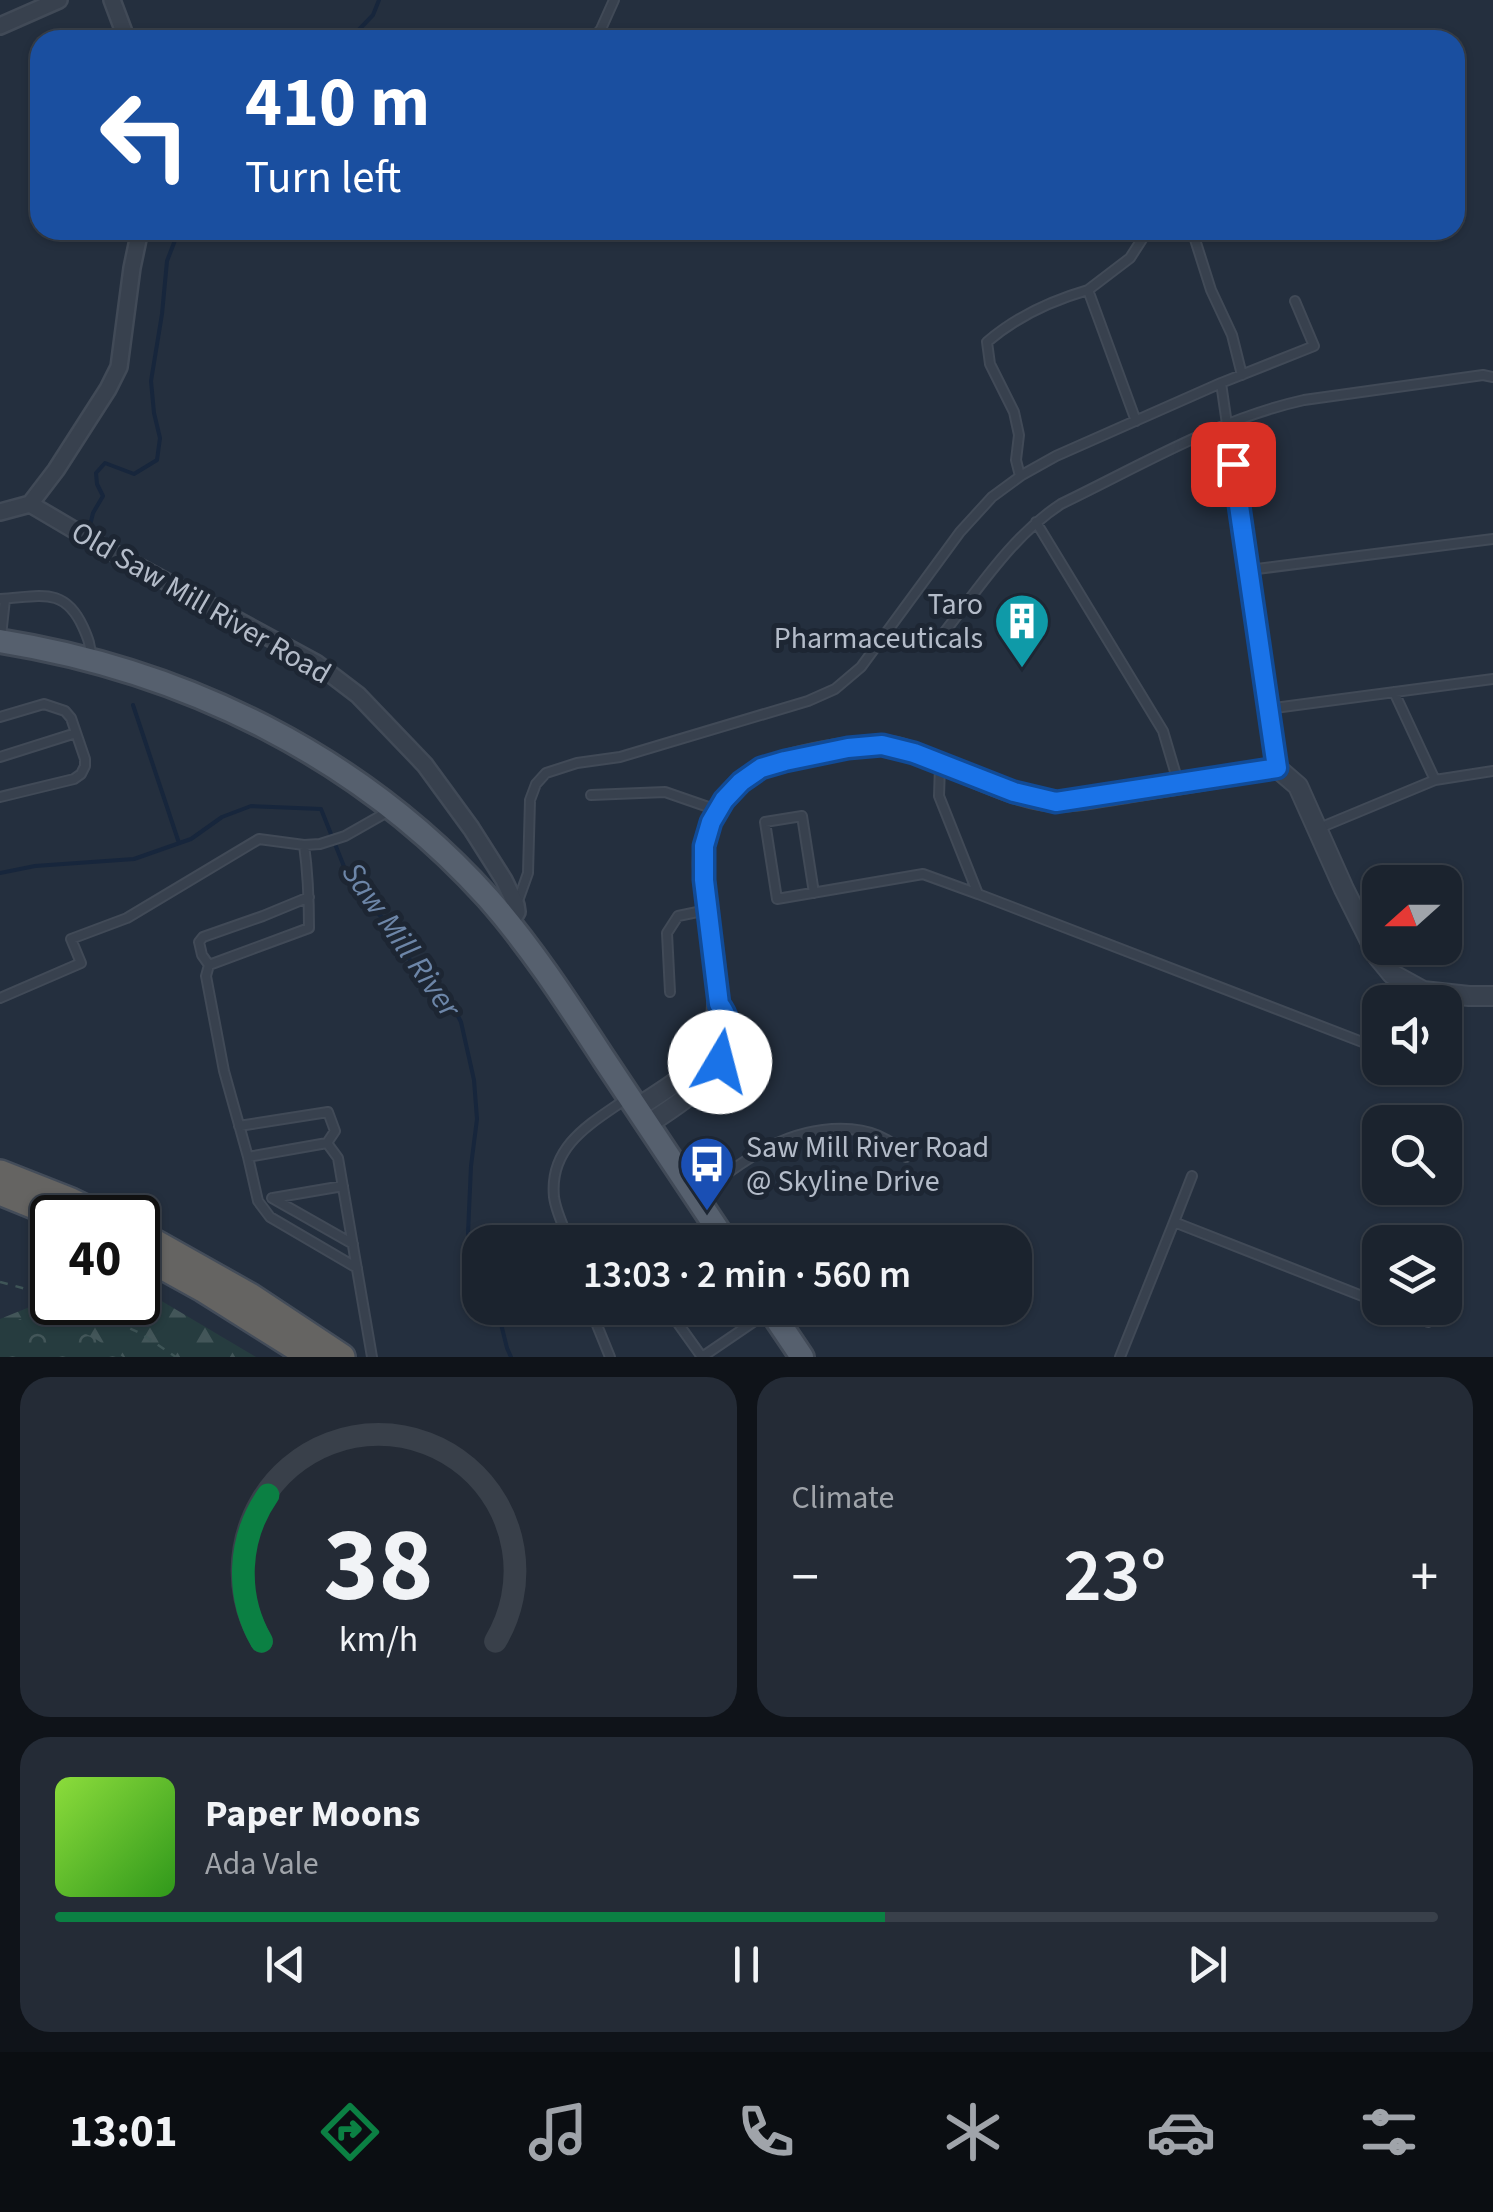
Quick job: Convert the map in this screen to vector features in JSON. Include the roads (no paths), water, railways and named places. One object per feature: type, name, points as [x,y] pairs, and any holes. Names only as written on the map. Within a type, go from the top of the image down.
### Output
[{"type":"highway","points":[[0,1173],[56,1195]]},
{"type":"highway","points":[[0,1192],[30,1204]]},
{"type":"highway","points":[[160,1245],[250,1296],[342,1357]]},
{"type":"highway","points":[[160,1265],[310,1357]]},
{"type":"main road","points":[[0,641],[91,659],[169,684],[255,722],[323,759],[394,809],[513,915],[715,1225]]},
{"type":"main road","points":[[781,1325],[802,1357]]},
{"type":"street","points":[[0,26],[58,0]]},
{"type":"street","points":[[112,0],[123,30]]},
{"type":"street","points":[[0,512],[30,504],[108,390],[119,367],[138,240]]},
{"type":"street","name":"Old Saw Mill River Road","points":[[30,504],[316,663],[358,695],[426,765],[448,795],[504,880],[513,915]]},
{"type":"street","points":[[638,1109],[699,1062],[710,1039],[719,1004],[703,869],[704,846],[717,810],[751,774],[772,764],[848,748],[902,748],[1014,792],[1056,802],[1277,768],[1298,786],[1378,957],[1406,985]]},
{"type":"street","points":[[1462,996],[1493,996]]},
{"type":"lane","points":[[600,30],[614,0]]},
{"type":"lane","points":[[1020,476],[1016,460],[1020,434],[1014,412],[990,364],[988,342],[1008,323],[1088,290],[1130,258],[1142,240]]},
{"type":"lane","points":[[1195,240],[1211,290],[1232,335],[1242,375]]},
{"type":"lane","points":[[1088,290],[1136,421]]},
{"type":"lane","points":[[513,915],[528,874],[530,800],[546,773],[576,763],[620,758],[808,701],[835,689],[861,667],[960,532],[992,497],[1020,476],[1220,383],[1314,346],[1296,301]]},
{"type":"lane","points":[[942,634],[1036,522],[1061,504],[1227,424],[1304,400],[1493,377]]},
{"type":"lane","points":[[1220,383],[1277,768]]},
{"type":"lane","points":[[1036,522],[1163,730],[1180,785]]},
{"type":"lane","points":[[1249,570],[1493,538]]},
{"type":"lane","points":[[0,641],[2,599],[52,596],[63,599],[78,618],[91,646],[91,659]]},
{"type":"lane","points":[[1267,709],[1493,678]]},
{"type":"lane","points":[[1394,692],[1435,780]]},
{"type":"lane","points":[[0,718],[39,705],[62,708],[69,714],[86,762],[74,779],[0,797]]},
{"type":"lane","points":[[0,757],[76,733]]},
{"type":"lane","points":[[940,763],[939,796],[978,894]]},
{"type":"lane","points":[[1317,828],[1435,780],[1493,771]]},
{"type":"lane","points":[[591,795],[665,792],[717,810]]},
{"type":"lane","points":[[0,998],[81,962],[71,939],[126,918],[259,840],[320,844],[344,836],[394,809]]},
{"type":"lane","points":[[814,893],[802,816],[764,822],[777,899],[814,893],[923,874],[1362,1042]]},
{"type":"lane","points":[[208,965],[309,928],[304,845]]},
{"type":"lane","points":[[309,897],[203,937],[199,942],[208,965],[206,976],[224,1072],[258,1201],[270,1217],[357,1268]]},
{"type":"lane","points":[[670,992],[667,933],[678,916],[707,910]]},
{"type":"lane","points":[[564,1225],[554,1197],[559,1158],[570,1140],[581,1130],[638,1109]]},
{"type":"lane","points":[[239,1126],[328,1112],[336,1132],[327,1143],[248,1157]]},
{"type":"lane","points":[[695,1196],[779,1142],[838,1129],[873,1132],[888,1139],[906,1157]]},
{"type":"lane","points":[[327,1143],[338,1158],[344,1186],[372,1357]]},
{"type":"lane","points":[[1120,1357],[1192,1176]]},
{"type":"lane","points":[[258,1201],[344,1186]]},
{"type":"lane","points":[[272,1198],[353,1244]]},
{"type":"lane","points":[[1174,1222],[1362,1296]]},
{"type":"lane","points":[[597,1325],[610,1357]]},
{"type":"lane","points":[[679,1325],[702,1357],[747,1325]]},
{"type":"waterway","points":[[359,30],[373,15],[379,0]]},
{"type":"waterway","points":[[89,530],[103,496],[96,473],[105,463],[134,474],[157,460],[160,438],[151,381],[167,261],[175,240]]},
{"type":"waterway","points":[[133,705],[179,843]]},
{"type":"waterway","name":"Saw Mill River","points":[[0,873],[35,866],[134,859],[191,839],[222,817],[251,806],[321,809],[353,883],[387,922],[410,960],[449,999],[461,1022],[474,1080],[477,1119],[468,1225]]},
{"type":"waterway","name":"Saw Mill River","points":[[501,1325],[511,1357]]},
{"type":"place","name":"Taro Pharmaceuticals","points":[[1022,670]]},
{"type":"place","name":"Saw Mill River Road @ Skyline Drive","points":[[707,1213]]}]
